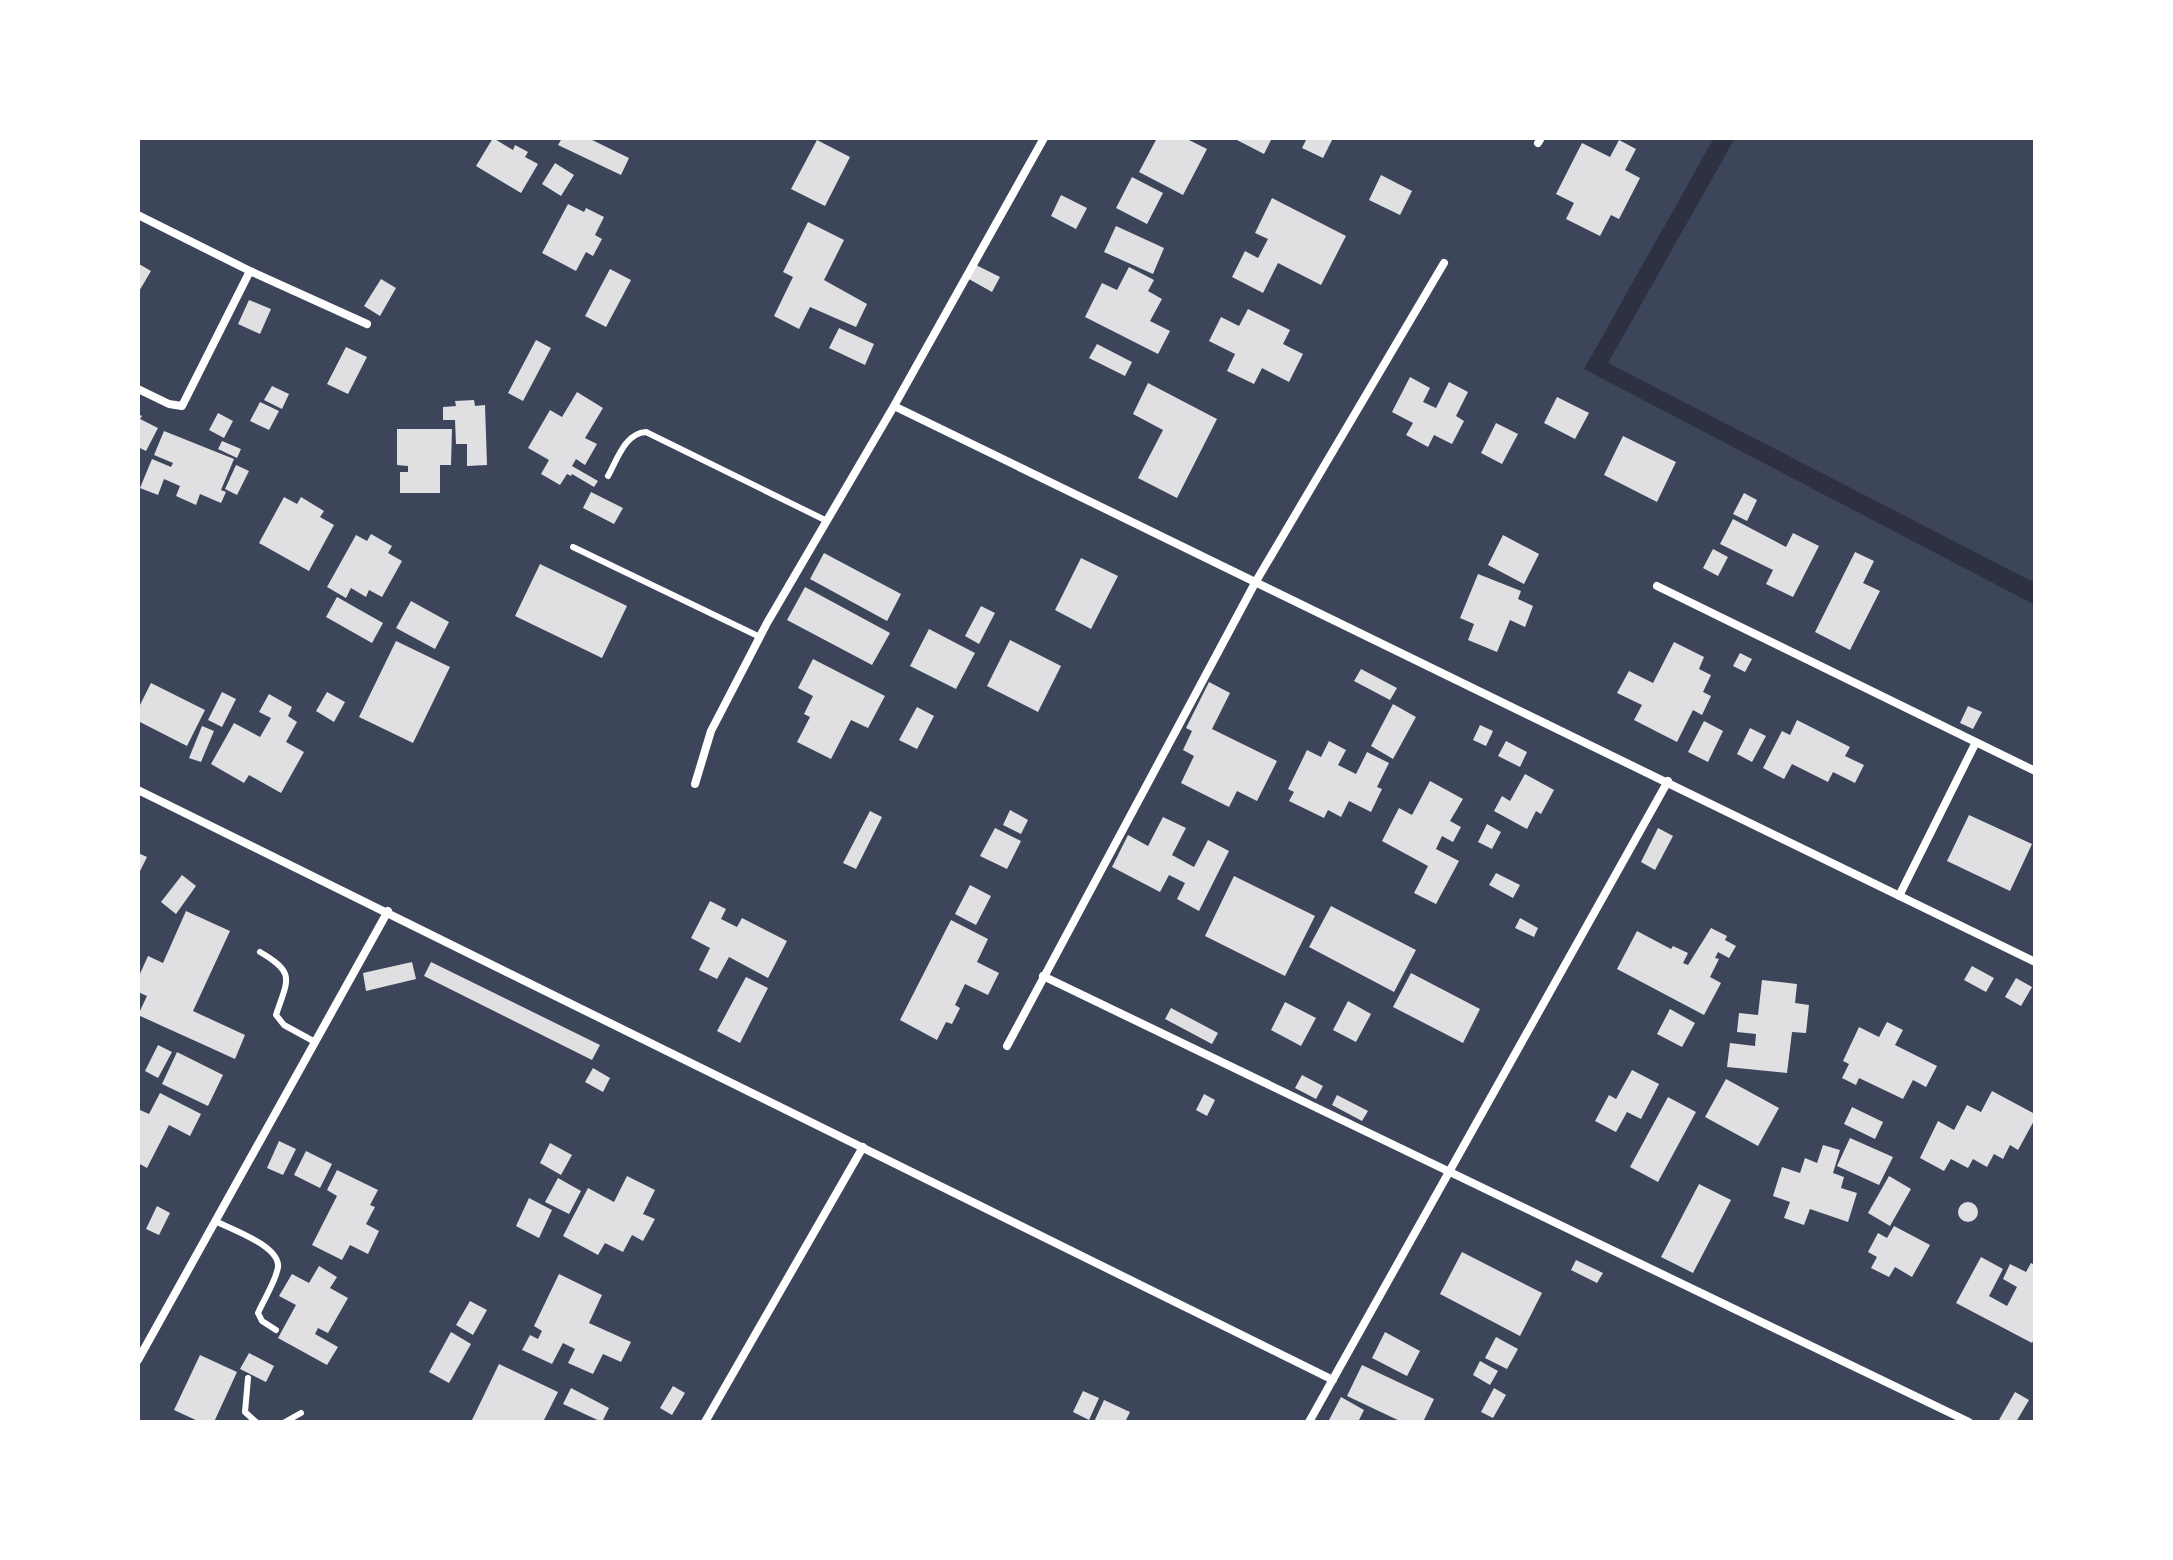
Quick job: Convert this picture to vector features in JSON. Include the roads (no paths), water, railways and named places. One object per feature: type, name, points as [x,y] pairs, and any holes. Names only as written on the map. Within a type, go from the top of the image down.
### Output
[{"type":"street","points":[[695,784],[711,731],[767,623],[894,406],[1044,138]]},
{"type":"street","points":[[138,215],[250,271],[367,324]]},
{"type":"street","points":[[1007,1046],[1255,583],[1444,263]]},
{"type":"street","points":[[138,389],[169,404],[182,406],[250,271]]},
{"type":"street","points":[[894,406],[2035,962]]},
{"type":"street","points":[[1657,586],[2035,771]]},
{"type":"street","points":[[1899,896],[1976,742]]},
{"type":"street","points":[[1309,1422],[1668,781]]},
{"type":"street","points":[[138,790],[1333,1380]]},
{"type":"street","points":[[138,1360],[388,911]]},
{"type":"street","points":[[1043,976],[1969,1422]]},
{"type":"street","points":[[705,1422],[863,1147]]},
{"type":"lane","points":[[608,476],[629,438],[637,432],[646,432],[827,521]]},
{"type":"lane","points":[[573,547],[760,637]]},
{"type":"lane","points":[[260,952],[284,967],[287,976],[276,1015],[280,1021],[315,1042]]},
{"type":"lane","points":[[215,1221],[269,1248],[277,1256],[278,1267],[258,1313],[262,1321],[276,1330]]},
{"type":"lane","points":[[248,1378],[245,1412],[256,1422]]},
{"type":"lane","points":[[285,1422],[301,1413]]}]
